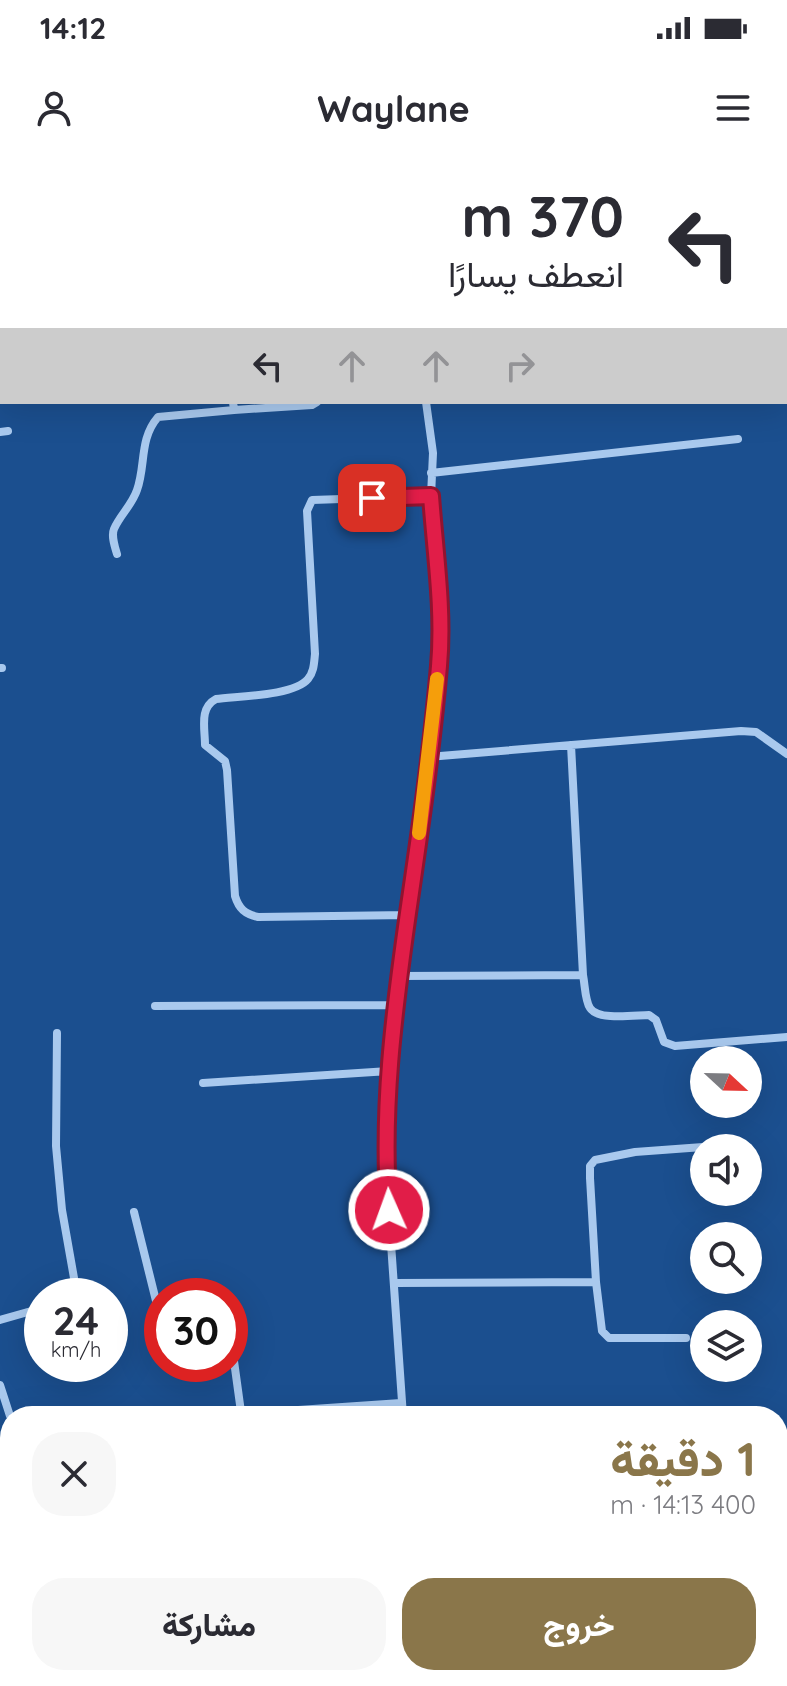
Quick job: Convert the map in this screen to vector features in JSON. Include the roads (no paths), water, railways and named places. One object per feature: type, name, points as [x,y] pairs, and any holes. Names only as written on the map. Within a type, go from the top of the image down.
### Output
[{"type":"street","points":[[117,554],[115,528],[139,486],[144,445],[158,417],[233,406],[314,404]]},
{"type":"street","points":[[401,1406],[387,1186],[389,1071],[441,630],[431,496],[433,453],[426,404]]},
{"type":"street","points":[[431,473],[738,439]]},
{"type":"street","points":[[408,915],[258,917],[245,912],[235,896],[225,761],[205,745],[204,711],[216,699],[297,687],[308,679],[314,669],[307,511],[312,500],[431,496]]},
{"type":"street","points":[[428,757],[741,731],[756,732],[777,750],[787,754]]},
{"type":"street","points":[[571,745],[583,975],[590,1008],[607,1016],[649,1015],[656,1020],[664,1042],[675,1046],[787,1037]]},
{"type":"street","points":[[398,976],[583,975]]},
{"type":"street","points":[[155,1006],[395,1005]]},
{"type":"street","points":[[57,1033],[56,1146],[62,1210],[74,1278]]},
{"type":"street","points":[[203,1083],[389,1071]]},
{"type":"street","points":[[686,1338],[609,1338],[602,1331],[596,1282],[590,1166],[595,1160],[635,1152],[690,1148]]},
{"type":"street","points":[[134,1212],[150,1278]]},
{"type":"street","points":[[395,1283],[596,1282]]},
{"type":"street","points":[[0,1320],[24,1313]]},
{"type":"street","points":[[237,1382],[240,1406]]},
{"type":"street","points":[[0,1385],[7,1406]]},
{"type":"street","points":[[348,1406],[401,1403]]}]
